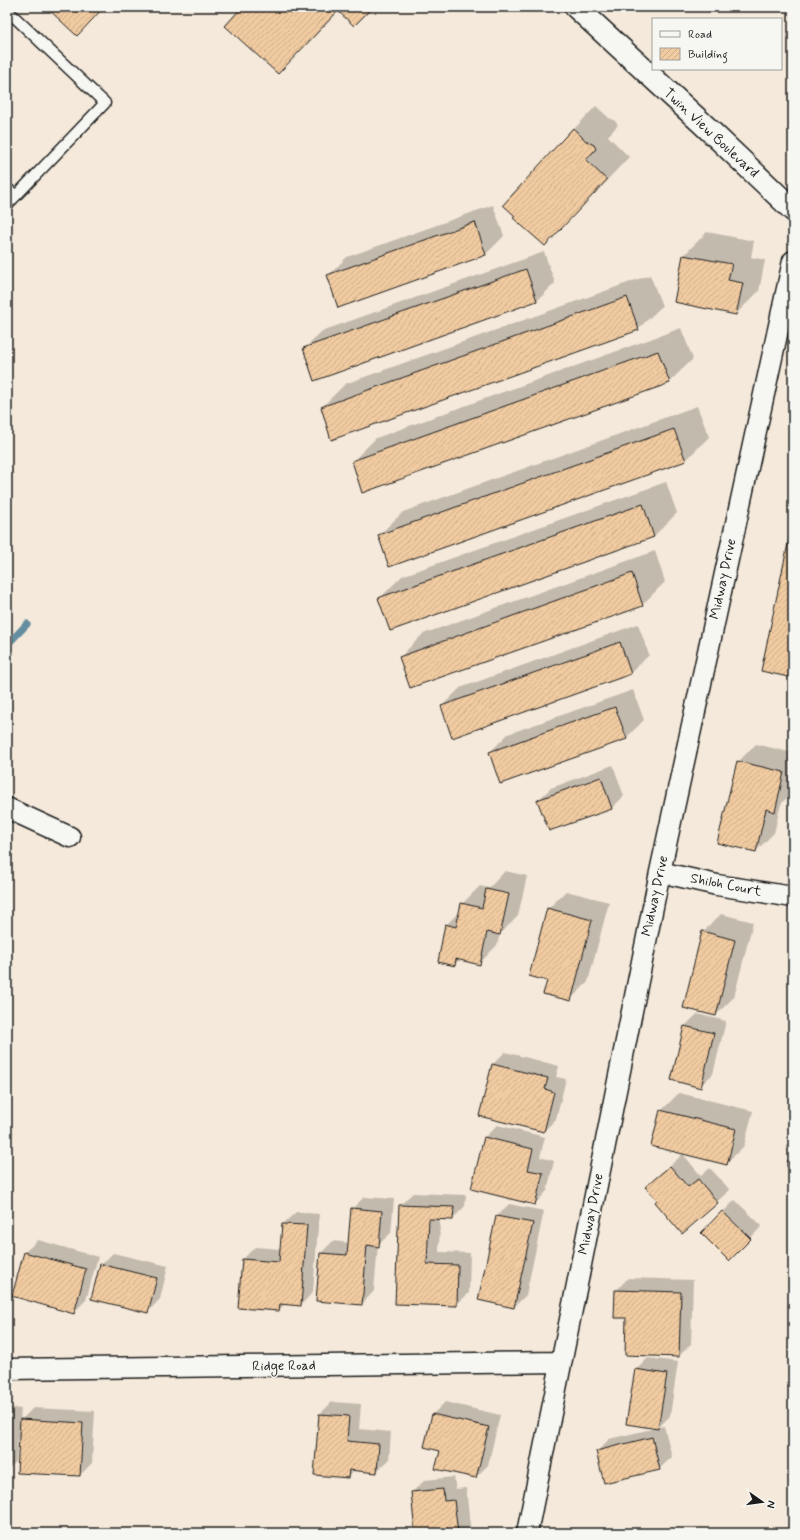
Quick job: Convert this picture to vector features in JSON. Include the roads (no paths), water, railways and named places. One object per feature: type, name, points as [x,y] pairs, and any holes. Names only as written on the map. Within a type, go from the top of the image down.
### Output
[{"type":"street","name":"Twin View Boulevard","points":[[576,7],[704,125],[793,210]]},
{"type":"street","name":"Midway Drive","points":[[527,1533],[660,872],[793,261]]},
{"type":"street","points":[[7,808],[70,837]]},
{"type":"street","name":"Shiloh Court","points":[[660,872],[717,885],[793,898]]},
{"type":"street","name":"Ridge Road","points":[[7,1369],[561,1362]]},
{"type":"lane","points":[[7,10],[105,103],[7,205]]},
{"type":"lane","points":[[7,188],[16,196]]},
{"type":"waterway","points":[[7,645],[27,624]]}]
